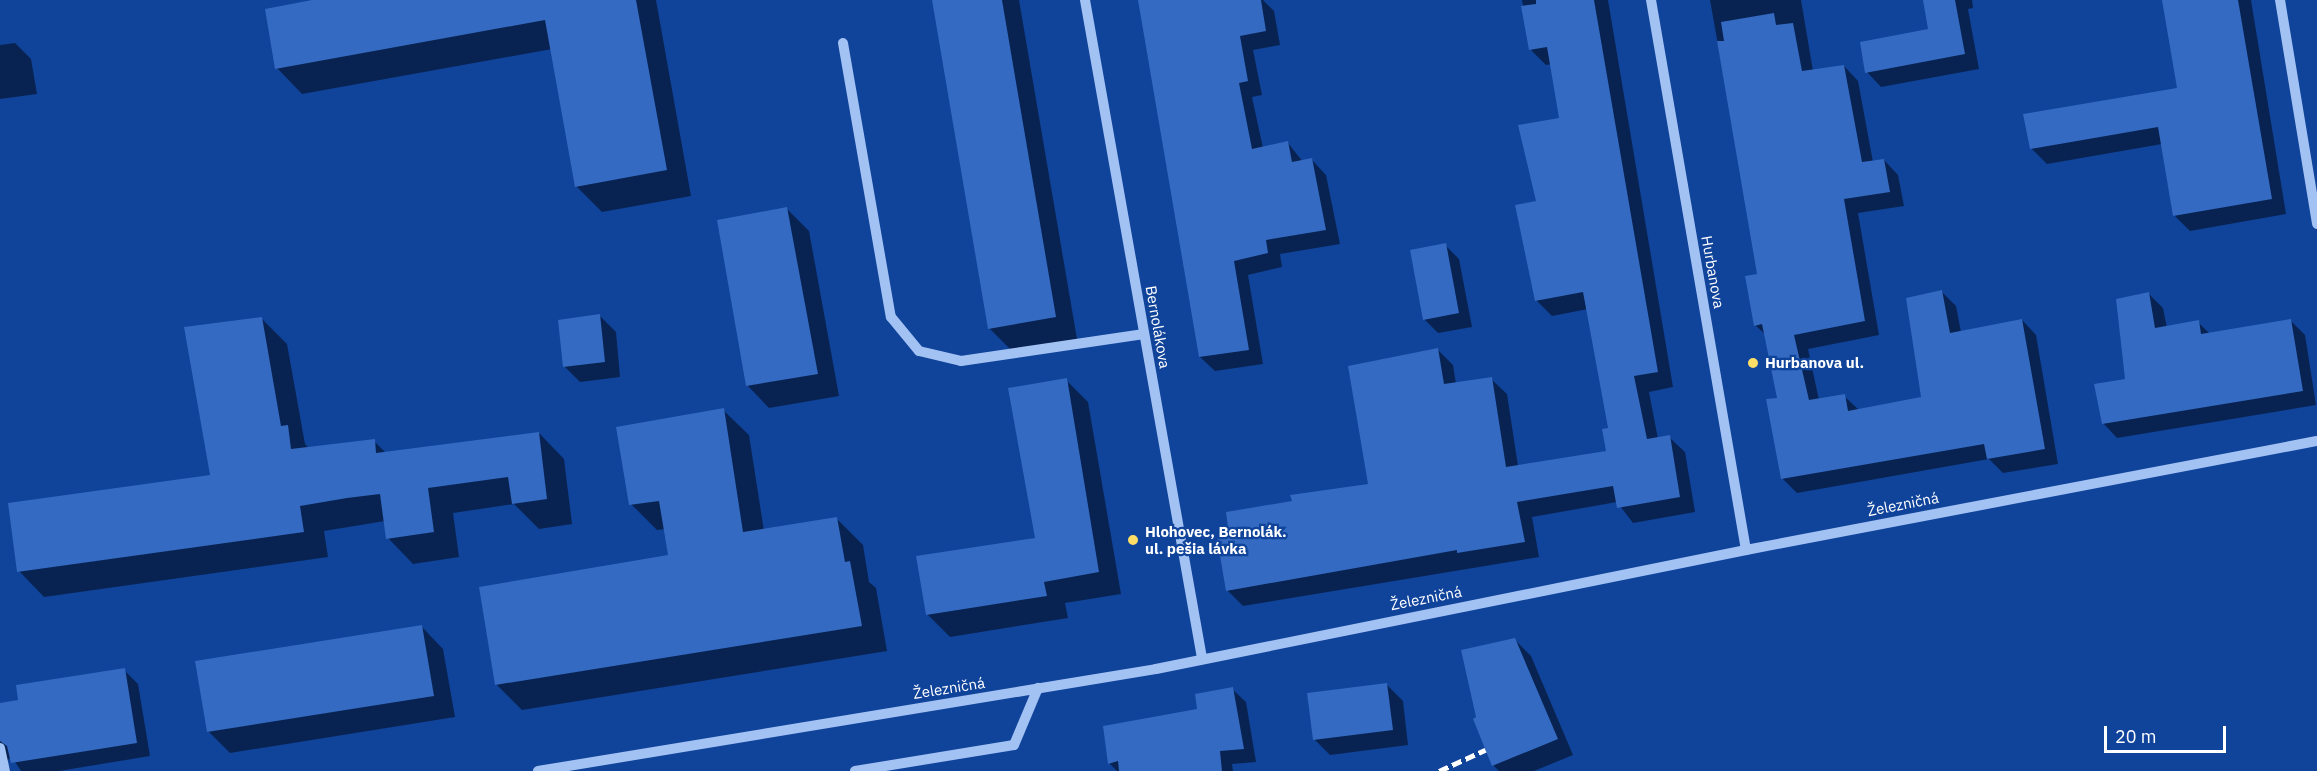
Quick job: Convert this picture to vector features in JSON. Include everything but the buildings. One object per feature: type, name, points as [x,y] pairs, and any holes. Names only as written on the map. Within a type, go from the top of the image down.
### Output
[{"type":"street","name":"Bernolákova","points":[[1084,0],[1202,658]]},
{"type":"street","name":"Hurbanova","points":[[1651,0],[1746,550]]},
{"type":"street","points":[[2280,0],[2317,224]]},
{"type":"street","points":[[843,43],[891,316],[919,351],[961,361],[1144,334]]},
{"type":"street","name":"Železničná","points":[[538,771],[1038,688],[1202,658],[1746,550],[2317,441]]},
{"type":"street","points":[[855,771],[1014,745],[1038,688]]},
{"type":"street","points":[[0,748],[5,771]]},
{"type":"railway","points":[[1439,771],[1485,750]]},
{"type":"place","name":"Hurbanova ul.","points":[[1753,363]]},
{"type":"place","name":"Hlohovec, Bernolák. ul. pešia lávka","points":[[1133,540]]}]
